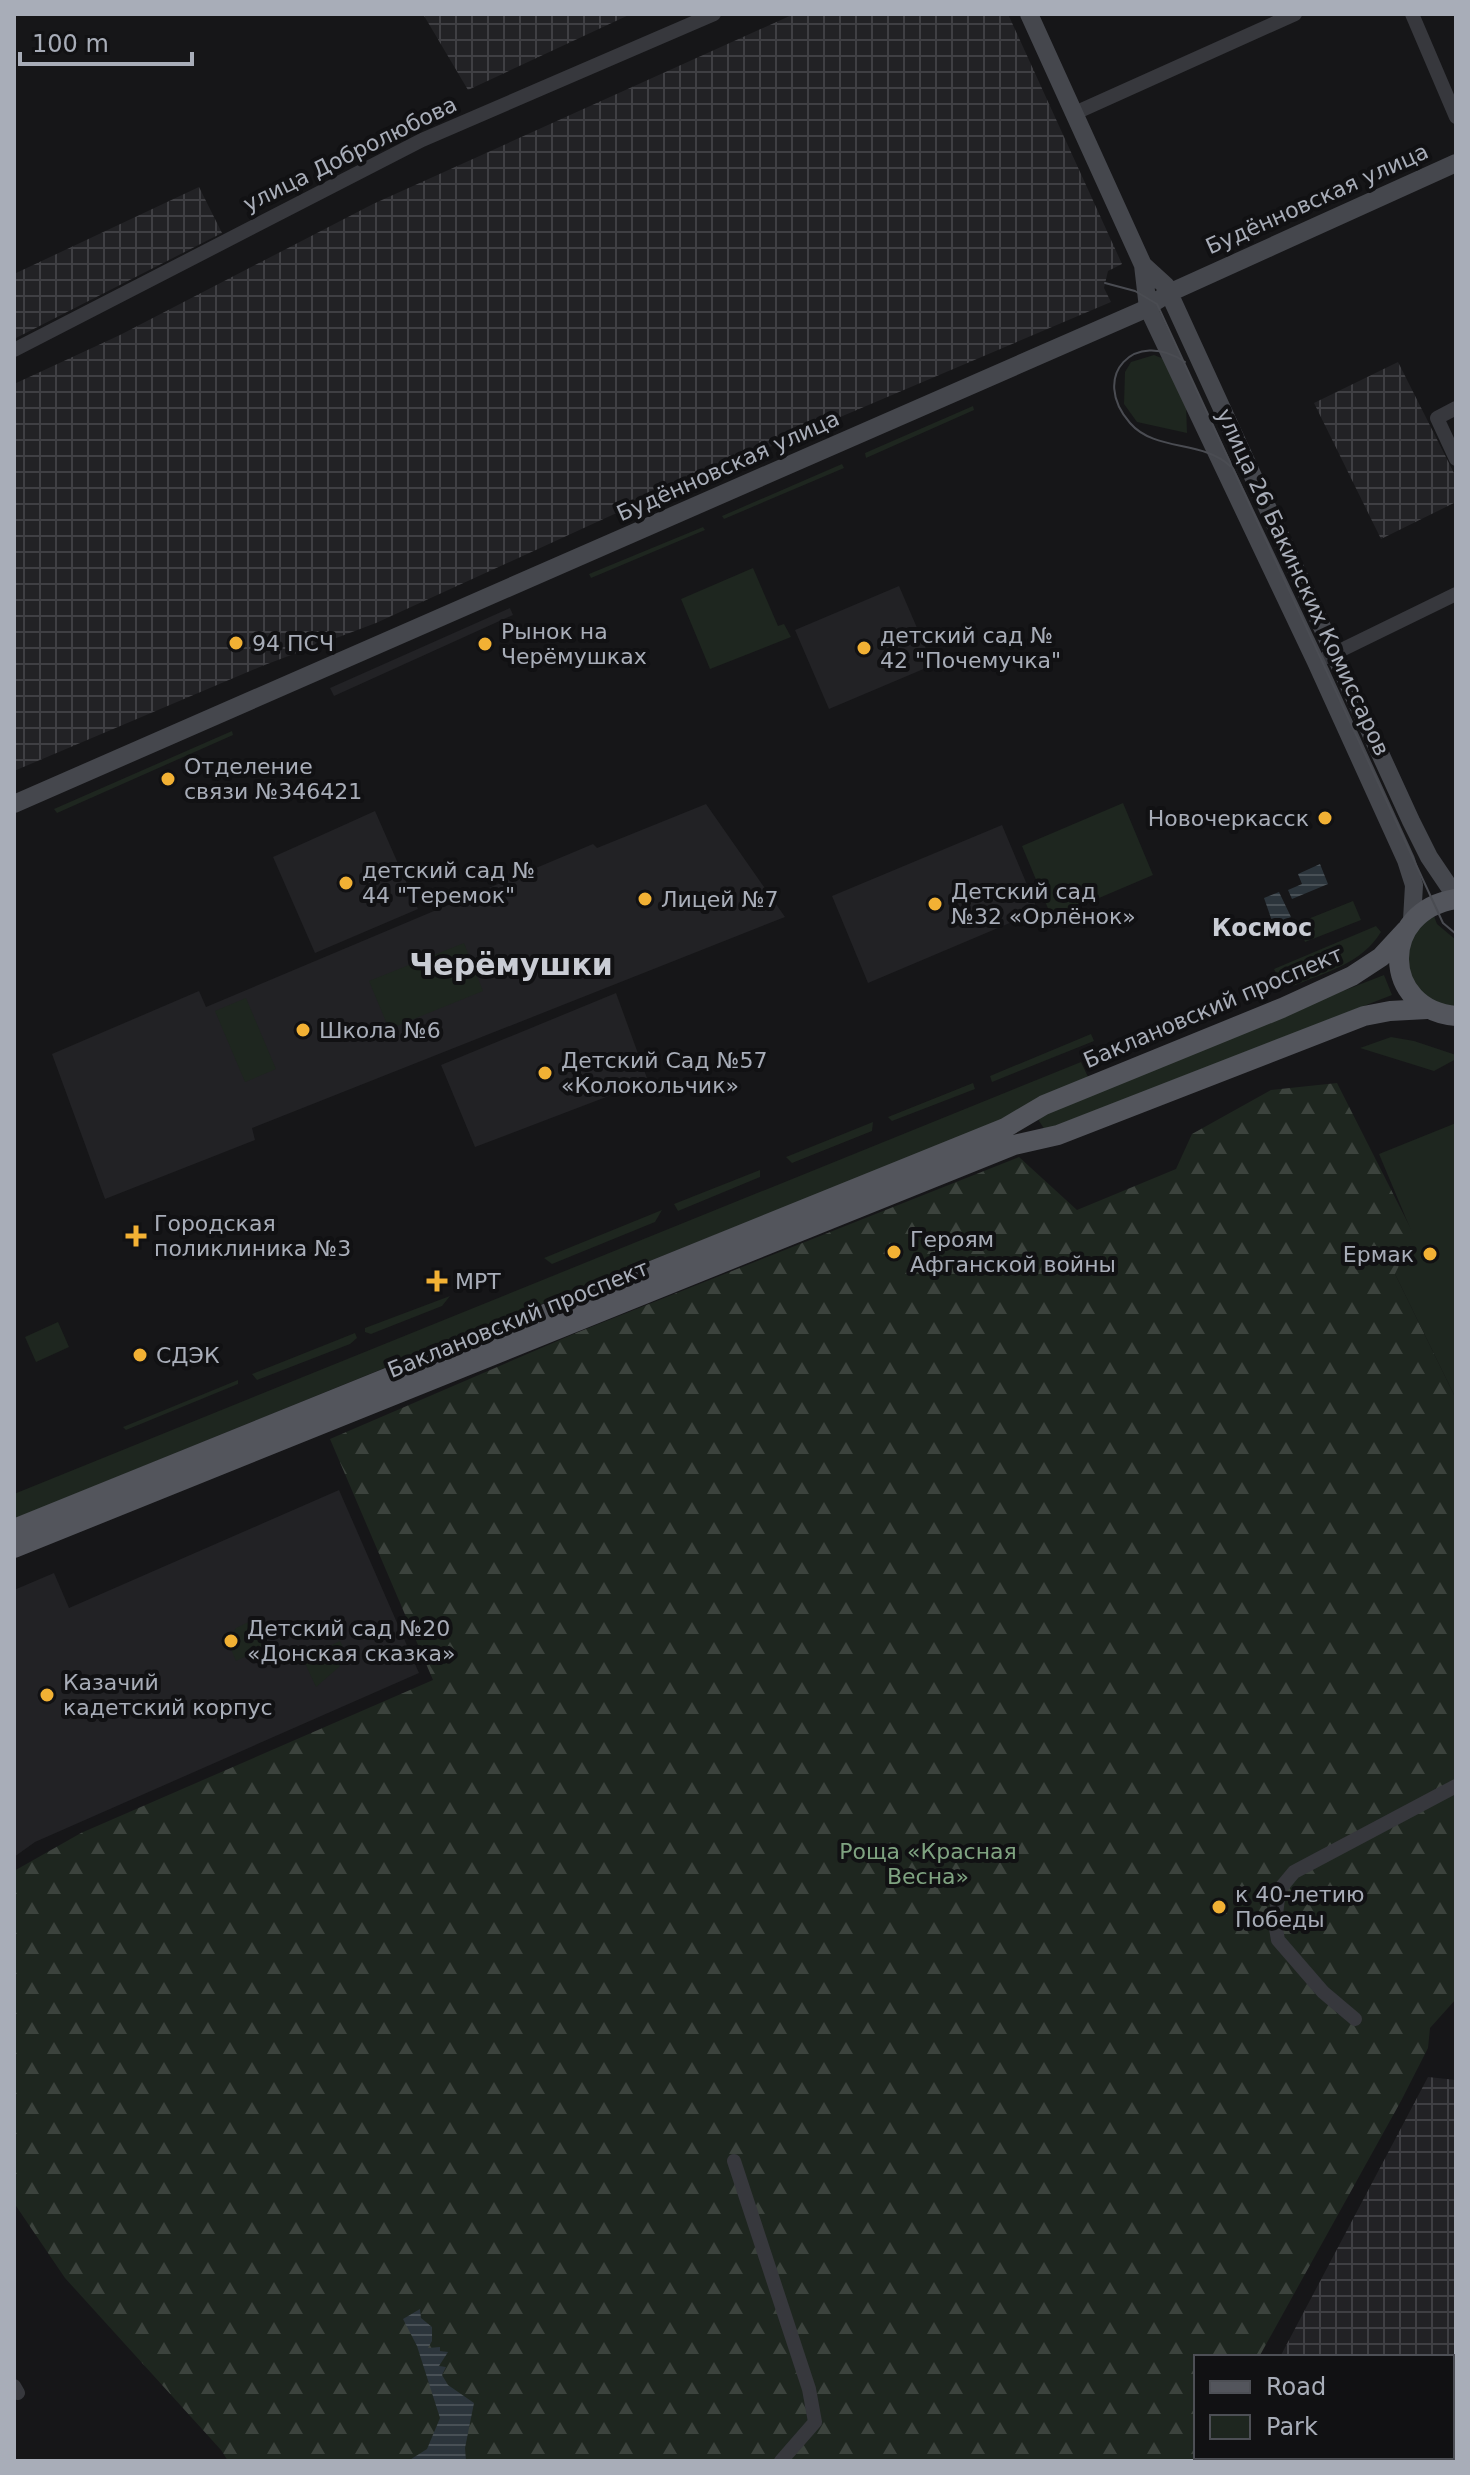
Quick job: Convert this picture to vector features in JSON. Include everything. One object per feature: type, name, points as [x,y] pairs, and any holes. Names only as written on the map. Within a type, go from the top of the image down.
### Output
[{"type":"main road","name":"улица 26 Бакинских Комиссаров","points":[[1029,14],[1143,265],[1148,308],[1406,860],[1414,885],[1409,925]]},
{"type":"main road","name":"Будённовская улица","points":[[14,804],[1148,308],[1169,293],[1456,163]]},
{"type":"main road","name":"улица 26 Бакинских Комиссаров","points":[[1143,265],[1166,286],[1429,857],[1456,898]]},
{"type":"main road","name":"Баклановский проспект","points":[[14,1529],[1005,1128],[1044,1105],[1282,1008],[1352,976],[1381,957],[1409,925],[1434,903],[1456,898]]},
{"type":"main road","points":[[1409,925],[1400,951],[1402,974],[1411,992],[1445,1015]]},
{"type":"main road","name":"Баклановский проспект","points":[[14,1548],[1014,1145],[1058,1135],[1364,1016],[1390,1011],[1445,1015]]},
{"type":"street","name":"улица Добролюбова","points":[[14,350],[422,140],[714,14]]},
{"type":"street","points":[[1075,113],[1295,14]]},
{"type":"street","points":[[1412,14],[1456,117]]},
{"type":"street","points":[[1456,408],[1437,418],[1456,459]]},
{"type":"street","points":[[1316,662],[1456,594]]},
{"type":"street","points":[[1030,1115],[1040,1139]]},
{"type":"street","points":[[1355,2019],[1323,1992],[1278,1940],[1275,1923],[1279,1890],[1294,1872],[1456,1786]]},
{"type":"street","points":[[734,2161],[809,2389],[815,2422],[781,2461]]},
{"type":"shaded area","points":[[423,14],[631,14],[468,90]]},
{"type":"shaded area","points":[[794,14],[1008,14],[1122,264],[1108,271],[1104,288],[1111,302],[645,500],[376,623],[262,666],[14,771],[14,384],[120,335],[373,204]]},
{"type":"shaded area","points":[[199,187],[222,233],[14,339],[14,274]]},
{"type":"shaded area","points":[[1398,362],[1456,477],[1456,502],[1381,539],[1314,403]]},
{"type":"shaded area","name":"детский сад № 42 \"Почемучка\"","points":[[899,586],[933,665],[829,709],[795,630]]},
{"type":"shaded area","points":[[510,608],[513,615],[334,696],[330,688]]},
{"type":"shaded area","name":"Школа №6","points":[[706,804],[785,917],[252,1128],[255,1140],[105,1199],[52,1054],[199,991],[206,1007],[593,844],[597,848]]},
{"type":"shaded area","name":"детский сад № 44 \"Теремок\"","points":[[375,811],[418,909],[315,953],[273,857]]},
{"type":"shaded area","name":"Детский сад №32 «Орлёнок»","points":[[1002,825],[1038,911],[868,983],[832,896]]},
{"type":"shaded area","points":[[1320,864],[1328,884],[1292,899],[1288,890],[1302,884],[1298,874]]},
{"type":"shaded area","points":[[1279,892],[1291,917],[1273,924],[1264,898]]},
{"type":"shaded area","name":"Детский Сад №57 «Колокольчик»","points":[[616,993],[648,1081],[475,1147],[441,1065]]},
{"type":"shaded area","name":"Детский сад №20 «Донская сказка»","points":[[339,1490],[419,1673],[35,1842],[14,1857],[14,1590],[54,1573],[69,1608]]},
{"type":"shaded area","points":[[1428,2077],[1456,2080],[1456,2453],[1454,2355],[1281,2355]]},
{"type":"shaded area","points":[[420,2309],[421,2318],[432,2327],[432,2341],[428,2348],[440,2347],[440,2351],[448,2352],[439,2366],[446,2367],[442,2375],[448,2385],[474,2403],[465,2448],[466,2461],[408,2461],[427,2449],[440,2418],[417,2346],[403,2319]]},
{"type":"green space","points":[[1154,355],[1164,359],[1186,404],[1187,433],[1137,422],[1124,404],[1125,372],[1131,362]]},
{"type":"green space","points":[[973,406],[974,410],[866,458],[865,453]]},
{"type":"green space","points":[[842,464],[844,468],[724,519],[722,516]]},
{"type":"green space","points":[[703,527],[705,530],[591,578],[589,574]]},
{"type":"green space","points":[[753,568],[778,626],[784,624],[791,637],[710,669],[681,599]]},
{"type":"green space","points":[[232,731],[233,735],[57,813],[54,809]]},
{"type":"green space","points":[[1123,803],[1153,875],[1052,918],[1022,846]]},
{"type":"green space","points":[[1353,901],[1361,920],[1305,942],[1298,923]]},
{"type":"green space","points":[[1432,911],[1437,924],[1456,940],[1456,1010],[1431,1003],[1408,975],[1408,938]]},
{"type":"green space","points":[[1376,926],[1381,932],[1373,943],[1353,959],[1330,971],[1293,986],[1280,981],[1274,969]]},
{"type":"green space","points":[[464,943],[483,991],[389,1029],[369,981]]},
{"type":"green space","points":[[1384,975],[1392,995],[1045,1130],[1039,1121],[1040,1116]]},
{"type":"green space","points":[[246,998],[276,1069],[245,1082],[215,1011]]},
{"type":"green space","points":[[1091,1034],[1094,1041],[992,1082],[990,1076]]},
{"type":"green space","points":[[1391,1037],[1456,1055],[1456,1059],[1434,1071],[1360,1048]]},
{"type":"green space","points":[[1081,1062],[1089,1079],[1007,1119],[14,1519],[14,1494]]},
{"type":"green space","points":[[973,1083],[975,1089],[892,1121],[888,1117]]},
{"type":"green space","name":"Роща «Красная Весна»","points":[[1337,1083],[1414,1235],[1395,1274],[1456,1399],[1456,1999],[1430,2028],[1428,2048],[1401,2101],[1260,2355],[1194,2355],[1194,2459],[1254,2461],[228,2461],[65,2278],[14,2203],[14,1871],[81,1833],[433,1680],[330,1439],[576,1333],[1019,1157],[1077,1210],[1176,1169],[1192,1134],[1271,1090]]},
{"type":"green space","points":[[873,1122],[872,1131],[792,1163],[786,1157]]},
{"type":"green space","name":"Ермак","points":[[1456,1123],[1456,1399],[1395,1274],[1413,1235],[1379,1154]]},
{"type":"green space","points":[[760,1170],[760,1177],[678,1211],[674,1204]]},
{"type":"green space","points":[[662,1210],[655,1222],[552,1264],[544,1258]]},
{"type":"green space","points":[[450,1296],[442,1306],[371,1334],[365,1332],[365,1328]]},
{"type":"green space","points":[[58,1322],[69,1347],[36,1362],[25,1337]]},
{"type":"green space","points":[[355,1333],[357,1338],[350,1344],[257,1380],[252,1374]]},
{"type":"green space","points":[[238,1380],[238,1384],[126,1430],[123,1427]]},
{"type":"green space","points":[[253,1620],[265,1647],[236,1661],[228,1642],[236,1628]]},
{"type":"green space","points":[[340,1641],[345,1651],[339,1667],[316,1687],[303,1659]]},
{"type":"tram line","points":[[1105,283],[1135,291],[1157,304],[1443,923],[1456,934]]},
{"type":"tram line","points":[[1185,362],[1167,353],[1150,351],[1135,354],[1123,362],[1116,374],[1114,389],[1119,405],[1140,432],[1206,452],[1230,466]]},
{"type":"place","name":"94 ПСЧ","points":[[236,643]]},
{"type":"place","name":"Рынок на Черёмушках","points":[[485,644]]},
{"type":"place","name":"детский сад № 42 \"Почемучка\"","points":[[864,648]]},
{"type":"place","name":"Отделение связи №346421","points":[[168,779]]},
{"type":"place","name":"Новочеркасск","points":[[1325,818]]},
{"type":"place","name":"детский сад № 44 \"Теремок\"","points":[[346,883]]},
{"type":"place","name":"Лицей №7","points":[[645,899]]},
{"type":"place","name":"Детский сад №32 «Орлёнок»","points":[[935,904]]},
{"type":"place","name":"Школа №6","points":[[303,1030]]},
{"type":"place","name":"Детский Сад №57 «Колокольчик»","points":[[545,1073]]},
{"type":"place","name":"Городская поликлиника №3","points":[[136,1236]]},
{"type":"place","name":"Героям Афганской войны","points":[[894,1252]]},
{"type":"place","name":"Ермак","points":[[1430,1254]]},
{"type":"place","name":"МРТ","points":[[437,1281]]},
{"type":"place","name":"СДЭК","points":[[140,1355]]},
{"type":"place","name":"Детский сад №20 «Донская сказка»","points":[[231,1641]]},
{"type":"place","name":"Казачий кадетский корпус","points":[[47,1695]]},
{"type":"place","name":"к 40-летию Победы","points":[[1219,1907]]},
{"type":"district","name":"Космос","points":[[1262,928]]},
{"type":"district","name":"Черёмушки","points":[[511,964]]}]
